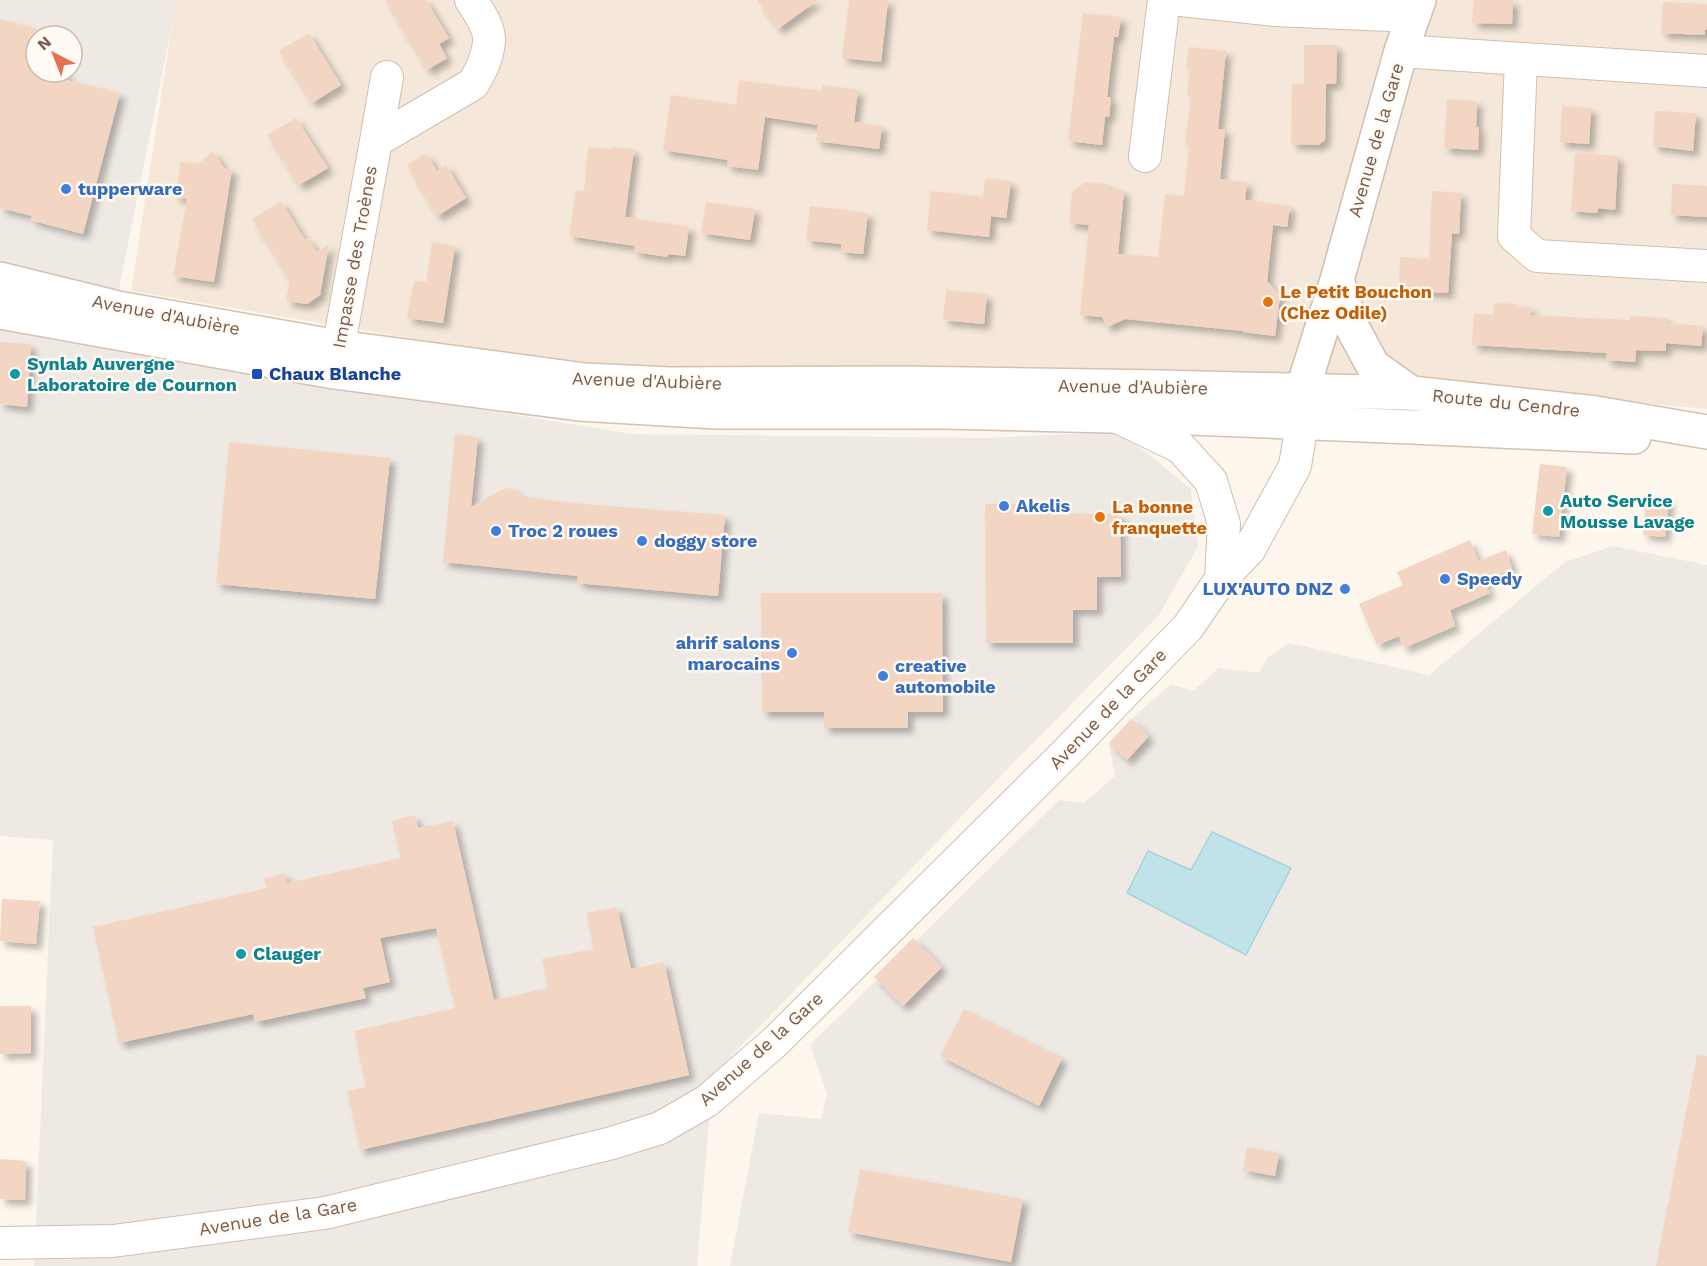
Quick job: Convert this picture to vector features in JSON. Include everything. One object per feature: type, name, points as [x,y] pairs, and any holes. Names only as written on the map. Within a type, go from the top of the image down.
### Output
[{"type":"main road","name":"Avenue de la Gare","points":[[1302,423],[1302,391],[1337,280],[1415,8]]},
{"type":"main road","name":"Avenue d'Aubière","points":[[0,279],[336,359],[585,380],[670,384],[902,383],[1302,391]]},
{"type":"main road","points":[[1337,280],[1352,327],[1373,366],[1411,393]]},
{"type":"main road","name":"Avenue d'Aubière","points":[[0,312],[336,359],[579,404],[728,412],[943,412],[1302,423]]},
{"type":"main road","name":"Route du Cendre","points":[[1302,391],[1411,393],[1596,413],[1707,432]]},
{"type":"main road","name":"Route du Cendre","points":[[1302,423],[1707,441]]},
{"type":"street","name":"Impasse des Troènes","points":[[376,141],[473,84],[483,68],[489,38],[483,19],[471,0]]},
{"type":"street","points":[[1145,156],[1164,0]]},
{"type":"street","points":[[1181,0],[1275,10],[1415,8]]},
{"type":"street","points":[[1401,51],[1707,71]]},
{"type":"street","points":[[1521,59],[1514,236],[1537,256],[1707,266]]},
{"type":"street","name":"Impasse des Troènes","points":[[336,359],[387,77]]},
{"type":"street","points":[[1120,417],[1180,447],[1211,481],[1224,524],[1221,579]]},
{"type":"street","name":"Avenue de la Gare","points":[[0,1243],[113,1241],[325,1213],[612,1143],[660,1128],[707,1101],[784,1033],[1065,754],[1188,627],[1221,579],[1248,550],[1295,466],[1302,423]]},
{"type":"shaded area","points":[[0,0],[176,0],[107,348],[631,434],[984,438],[1121,432],[1191,489],[1198,547],[1159,615],[981,796],[713,1075],[697,1266],[34,1266],[53,840],[0,836]]},
{"type":"shaded area","points":[[176,0],[1707,0],[1707,409],[1348,375],[581,367],[131,291]]},
{"type":"shaded area","points":[[1613,546],[1707,565],[1707,1266],[730,1266],[759,1113],[821,1119],[827,1094],[810,1045],[1059,800],[1084,803],[1115,776],[1109,743],[1131,719],[1171,684],[1193,691],[1219,668],[1259,673],[1268,657],[1289,643],[1429,675],[1565,562]]},
{"type":"water","points":[[1212,832],[1291,868],[1246,955],[1127,893],[1148,851],[1191,870]]},
{"type":"building","points":[[385,0],[426,0],[449,38],[439,44],[447,58],[427,70]]},
{"type":"building","points":[[757,0],[818,0],[778,29]]},
{"type":"building","points":[[849,0],[888,0],[881,62],[842,58]]},
{"type":"building","points":[[1474,0],[1513,0],[1512,24],[1472,23]]},
{"type":"building","points":[[1663,2],[1707,4],[1705,35],[1661,33]]},
{"type":"building","points":[[1083,13],[1121,17],[1118,37],[1114,37],[1107,97],[1111,97],[1109,117],[1105,117],[1102,145],[1068,141]]},
{"type":"building","points":[[0,19],[24,25],[24,84],[83,84],[120,93],[83,234],[30,220],[32,216],[0,208]]},
{"type":"building","points":[[309,33],[341,85],[312,103],[279,51]]},
{"type":"building","points":[[1304,45],[1337,45],[1336,84],[1326,84],[1325,140],[1318,145],[1291,144],[1292,84],[1304,84]]},
{"type":"building","points":[[1189,47],[1226,51],[1218,129],[1225,129],[1220,179],[1247,182],[1245,200],[1290,206],[1287,227],[1273,225],[1267,281],[1280,296],[1275,336],[1125,319],[1107,327],[1102,317],[1080,315],[1089,225],[1069,223],[1072,192],[1085,182],[1109,184],[1109,189],[1124,190],[1118,254],[1158,257],[1165,194],[1184,196],[1189,146],[1185,145],[1191,96],[1187,95],[1190,68],[1186,67]]},
{"type":"building","points":[[739,80],[822,91],[823,85],[858,90],[854,122],[882,126],[879,149],[816,141],[818,125],[765,117],[758,170],[727,166],[728,160],[663,150],[671,95],[736,105]]},
{"type":"building","points":[[1447,99],[1477,101],[1478,150],[1444,148]]},
{"type":"building","points":[[1562,106],[1591,108],[1589,144],[1560,142]]},
{"type":"building","points":[[1655,111],[1696,113],[1693,151],[1653,146]]},
{"type":"building","points":[[296,118],[328,168],[299,185],[267,135]]},
{"type":"building","points":[[588,147],[634,149],[625,217],[689,227],[685,256],[668,254],[668,257],[634,252],[635,246],[569,236],[576,190],[584,191]]},
{"type":"building","points":[[213,151],[224,168],[232,169],[214,282],[173,276],[187,199],[175,197],[181,161],[198,164]]},
{"type":"building","points":[[426,153],[437,171],[446,165],[466,198],[437,216],[407,165]]},
{"type":"building","points":[[1575,153],[1618,156],[1615,210],[1598,208],[1598,213],[1571,211]]},
{"type":"building","points":[[985,178],[1011,181],[1006,218],[991,216],[989,237],[927,230],[931,191],[983,197]]},
{"type":"building","points":[[1672,184],[1707,186],[1707,217],[1671,215]]},
{"type":"building","points":[[1432,191],[1461,193],[1459,234],[1452,233],[1448,293],[1399,290],[1400,257],[1429,259]]},
{"type":"building","points":[[281,201],[305,240],[308,238],[317,252],[329,244],[320,295],[307,304],[286,301],[290,280],[252,219]]},
{"type":"building","points":[[706,202],[755,209],[750,240],[701,233]]},
{"type":"building","points":[[810,206],[868,213],[863,254],[841,252],[841,244],[806,240]]},
{"type":"building","points":[[432,242],[455,246],[443,323],[407,318],[414,281],[426,282]]},
{"type":"building","points":[[946,290],[987,294],[984,324],[943,320]]},
{"type":"building","points":[[1494,303],[1531,307],[1530,315],[1630,320],[1630,316],[1667,318],[1667,323],[1703,326],[1701,346],[1666,343],[1666,351],[1636,350],[1635,362],[1606,360],[1607,353],[1472,345],[1474,313],[1493,315]]},
{"type":"building","name":"Synlab Auvergne Laboratoire de Cournon","points":[[0,342],[31,344],[27,407],[0,404]]},
{"type":"building","points":[[455,434],[478,437],[471,507],[505,488],[513,489],[523,497],[725,515],[718,596],[577,583],[578,576],[443,562]]},
{"type":"building","points":[[229,442],[390,458],[375,599],[216,584]]},
{"type":"building","name":"Auto Service Mousse Lavage","points":[[1540,464],[1567,467],[1559,537],[1532,534]]},
{"type":"building","points":[[1646,497],[1669,499],[1665,537],[1643,535]]},
{"type":"building","points":[[985,504],[1024,504],[1024,513],[1120,514],[1121,577],[1097,577],[1097,610],[1073,610],[1073,643],[986,643]]},
{"type":"building","points":[[1470,540],[1478,561],[1506,550],[1512,569],[1484,581],[1490,593],[1450,610],[1455,626],[1404,648],[1399,636],[1377,645],[1359,604],[1403,585],[1397,572]]},
{"type":"building","name":"creative automobile","points":[[761,593],[942,593],[943,712],[908,712],[908,728],[824,728],[824,712],[762,712]]},
{"type":"building","points":[[1131,719],[1149,736],[1127,760],[1109,743]]},
{"type":"building","points":[[415,815],[418,828],[453,821],[494,1000],[548,988],[542,959],[594,949],[586,913],[617,907],[631,969],[664,962],[689,1075],[360,1150],[347,1091],[366,1087],[354,1031],[455,1008],[436,928],[380,938],[390,982],[363,988],[366,998],[255,1022],[253,1014],[119,1043],[93,927],[267,888],[264,878],[285,873],[287,883],[401,858],[392,821]]},
{"type":"building","points":[[2,899],[40,901],[36,944],[0,941]]},
{"type":"building","points":[[913,938],[942,967],[903,1006],[874,977]]},
{"type":"building","points":[[0,1006],[31,1006],[31,1053],[0,1054]]},
{"type":"building","points":[[964,1009],[1062,1058],[1039,1106],[940,1056]]},
{"type":"building","points":[[1697,1055],[1707,1056],[1707,1266],[1656,1266]]},
{"type":"building","points":[[1247,1147],[1279,1153],[1275,1176],[1243,1170]]},
{"type":"building","points":[[0,1159],[26,1161],[25,1200],[0,1199]]},
{"type":"building","points":[[860,1169],[1023,1199],[1011,1262],[848,1232]]},
{"type":"place","name":"tupperware","points":[[66,189]]},
{"type":"place","name":"Le Petit Bouchon (Chez Odile)","points":[[1268,302]]},
{"type":"place","name":"Synlab Auvergne Laboratoire de Cournon","points":[[15,374]]},
{"type":"place","name":"Chaux Blanche","points":[[257,374]]},
{"type":"place","name":"Akelis","points":[[1004,506]]},
{"type":"place","name":"Auto Service Mousse Lavage","points":[[1548,511]]},
{"type":"place","name":"La bonne franquette","points":[[1100,517]]},
{"type":"place","name":"Troc 2 roues","points":[[496,531]]},
{"type":"place","name":"doggy store","points":[[642,541]]},
{"type":"place","name":"Speedy","points":[[1445,579]]},
{"type":"place","name":"LUX'AUTO DNZ","points":[[1345,589]]},
{"type":"place","name":"ahrif salons marocains","points":[[792,653]]},
{"type":"place","name":"creative automobile","points":[[883,676]]},
{"type":"place","name":"Clauger","points":[[241,954]]}]
